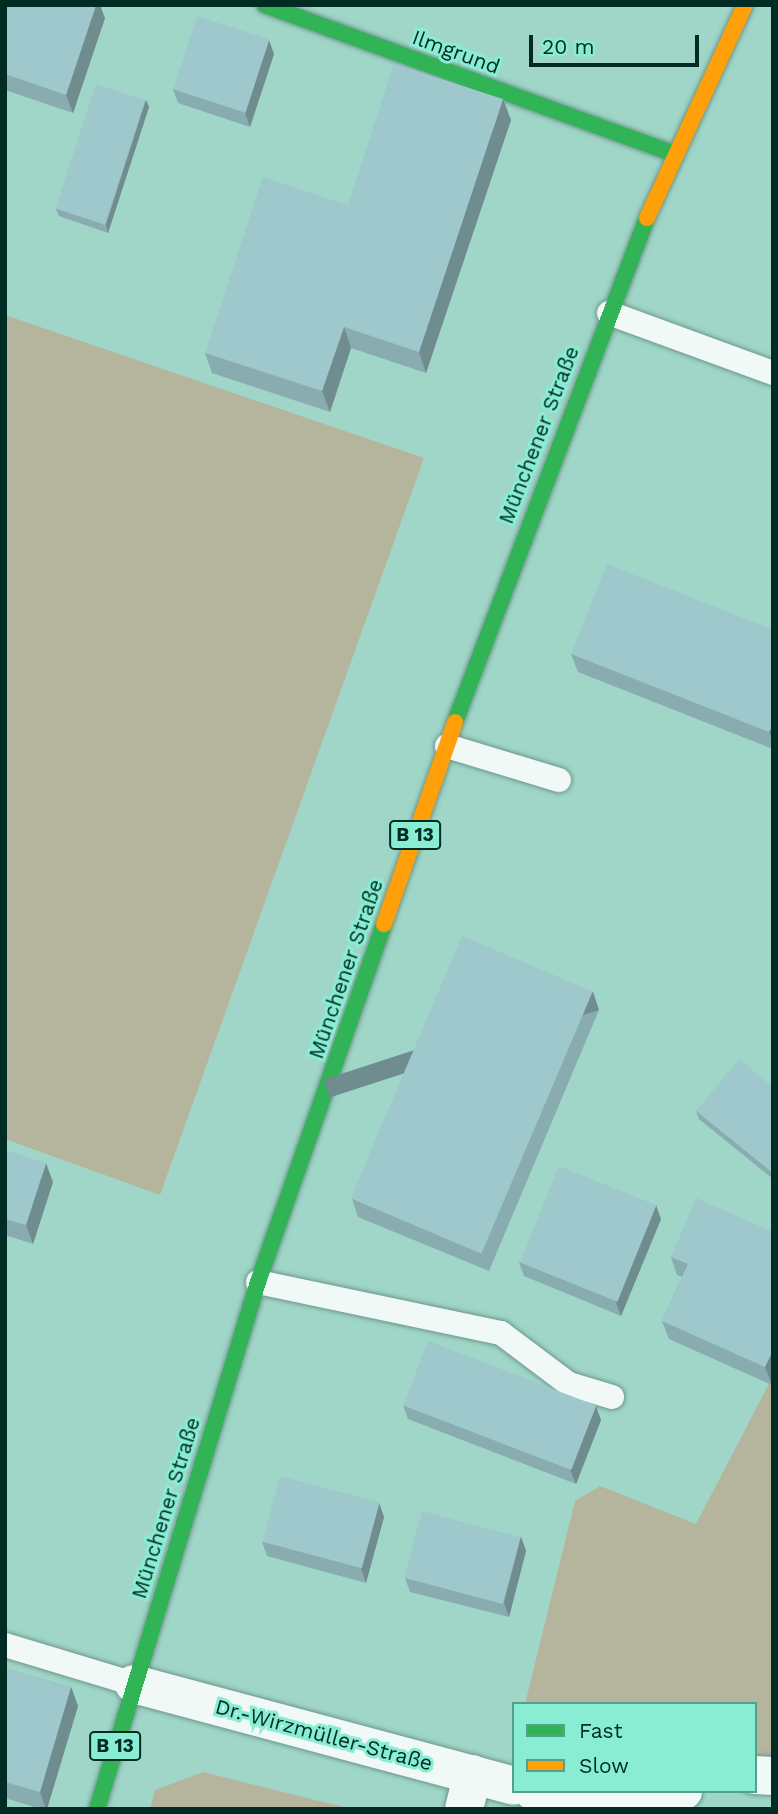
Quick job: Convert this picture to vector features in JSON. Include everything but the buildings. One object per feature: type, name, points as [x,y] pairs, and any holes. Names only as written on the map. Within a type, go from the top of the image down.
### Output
[{"type":"main road","name":"Ilmgrund","points":[[265,5],[672,153]]},
{"type":"main road","name":"Münchener Straße","points":[[97,1809],[258,1282],[447,746],[609,313],[672,153],[746,5]]},
{"type":"street","name":"Dr.-Wirzmüller-Straße","points":[[134,1684],[468,1792],[512,1786]]},
{"type":"street","points":[[541,1793],[602,1808],[674,1793]]},
{"type":"lane","points":[[609,313],[773,373]]},
{"type":"lane","points":[[447,746],[559,780]]},
{"type":"lane","points":[[258,1282],[501,1333],[569,1384],[612,1397]]},
{"type":"lane","points":[[5,1645],[134,1684]]},
{"type":"green space","points":[[5,315],[424,458],[160,1195],[5,1139]]},
{"type":"green space","points":[[773,1376],[773,1761],[757,1758],[757,1702],[525,1702],[575,1501],[600,1486],[696,1524]]},
{"type":"green space","points":[[203,1772],[352,1809],[150,1809],[155,1790]]},
{"type":"traffic: fast","points":[[265,5],[672,153]]},
{"type":"traffic: fast","points":[[455,722],[647,218]]},
{"type":"traffic: fast","points":[[97,1809],[258,1282],[384,924]]},
{"type":"traffic: slow","points":[[647,218],[745,5]]},
{"type":"traffic: slow","points":[[384,924],[455,722]]}]
